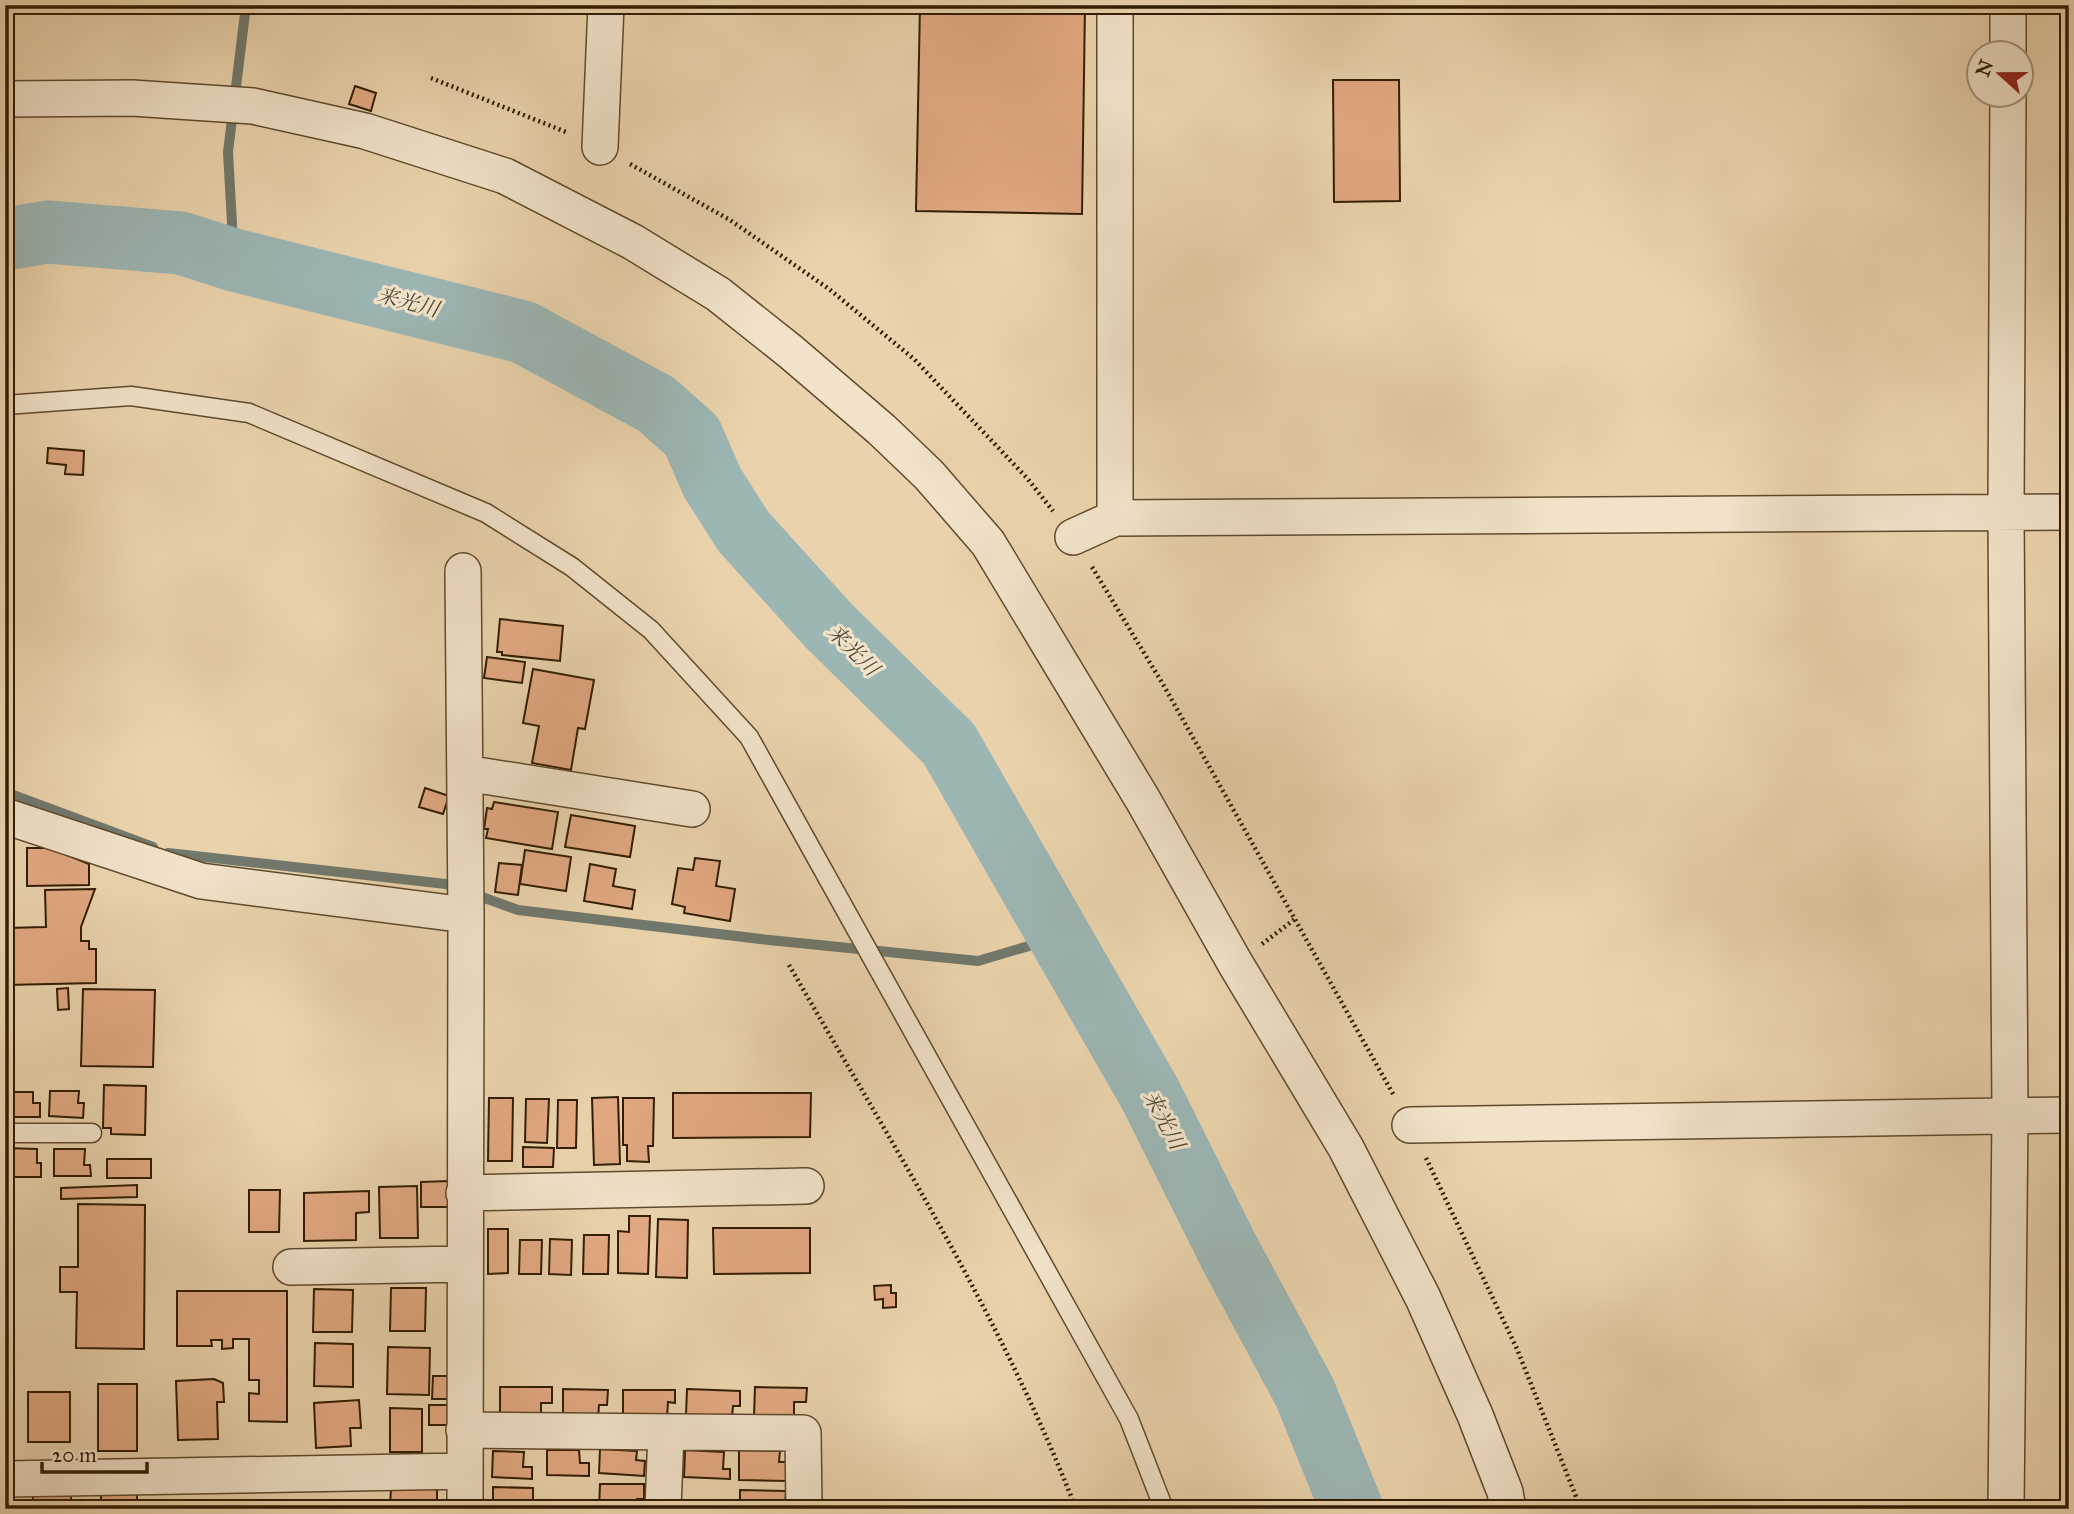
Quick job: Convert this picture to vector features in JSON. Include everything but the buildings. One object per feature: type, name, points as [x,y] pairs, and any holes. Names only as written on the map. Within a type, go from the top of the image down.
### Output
[{"type":"street","points":[[600,147],[606,5]]},
{"type":"street","points":[[1115,5],[1115,518]]},
{"type":"street","points":[[2008,5],[2008,38]]},
{"type":"street","points":[[5,99],[132,97],[253,106],[365,131],[505,176],[633,242],[718,294],[882,430],[929,475],[988,543],[1143,800],[1346,1148],[1423,1298],[1475,1415],[1505,1492],[1508,1509]]},
{"type":"street","points":[[2006,1509],[2010,1115],[2006,512],[2008,108]]},
{"type":"street","points":[[1073,537],[1115,518],[2069,512]]},
{"type":"street","points":[[463,571],[466,915],[465,1509]]},
{"type":"street","points":[[465,773],[692,809]]},
{"type":"street","points":[[5,816],[201,881],[466,915]]},
{"type":"street","points":[[1410,1125],[2069,1115]]},
{"type":"street","points":[[464,1193],[806,1186]]},
{"type":"street","points":[[291,1267],[464,1264]]},
{"type":"street","points":[[464,1430],[803,1433],[804,1509]]},
{"type":"street","points":[[663,1509],[666,1432]]},
{"type":"street","points":[[5,1479],[464,1471]]},
{"type":"lane","points":[[5,405],[131,396],[248,413],[486,513],[572,567],[651,630],[749,737],[1129,1419],[1164,1509]]},
{"type":"lane","points":[[5,1133],[92,1133]]},
{"type":"path","points":[[789,965],[954,1253],[1048,1438],[1076,1509]]},
{"type":"waterway","points":[[234,260],[228,152],[246,5]]},
{"type":"waterway","name":"来光川","points":[[5,239],[48,232],[181,243],[234,260],[523,332],[656,404],[692,436],[712,482],[743,531],[828,625],[949,744],[1150,1094],[1229,1252],[1305,1393],[1352,1509]]},
{"type":"waterway","points":[[5,792],[153,847]]},
{"type":"waterway","points":[[168,853],[446,884],[518,910],[769,940],[978,961],[1059,937]]}]
